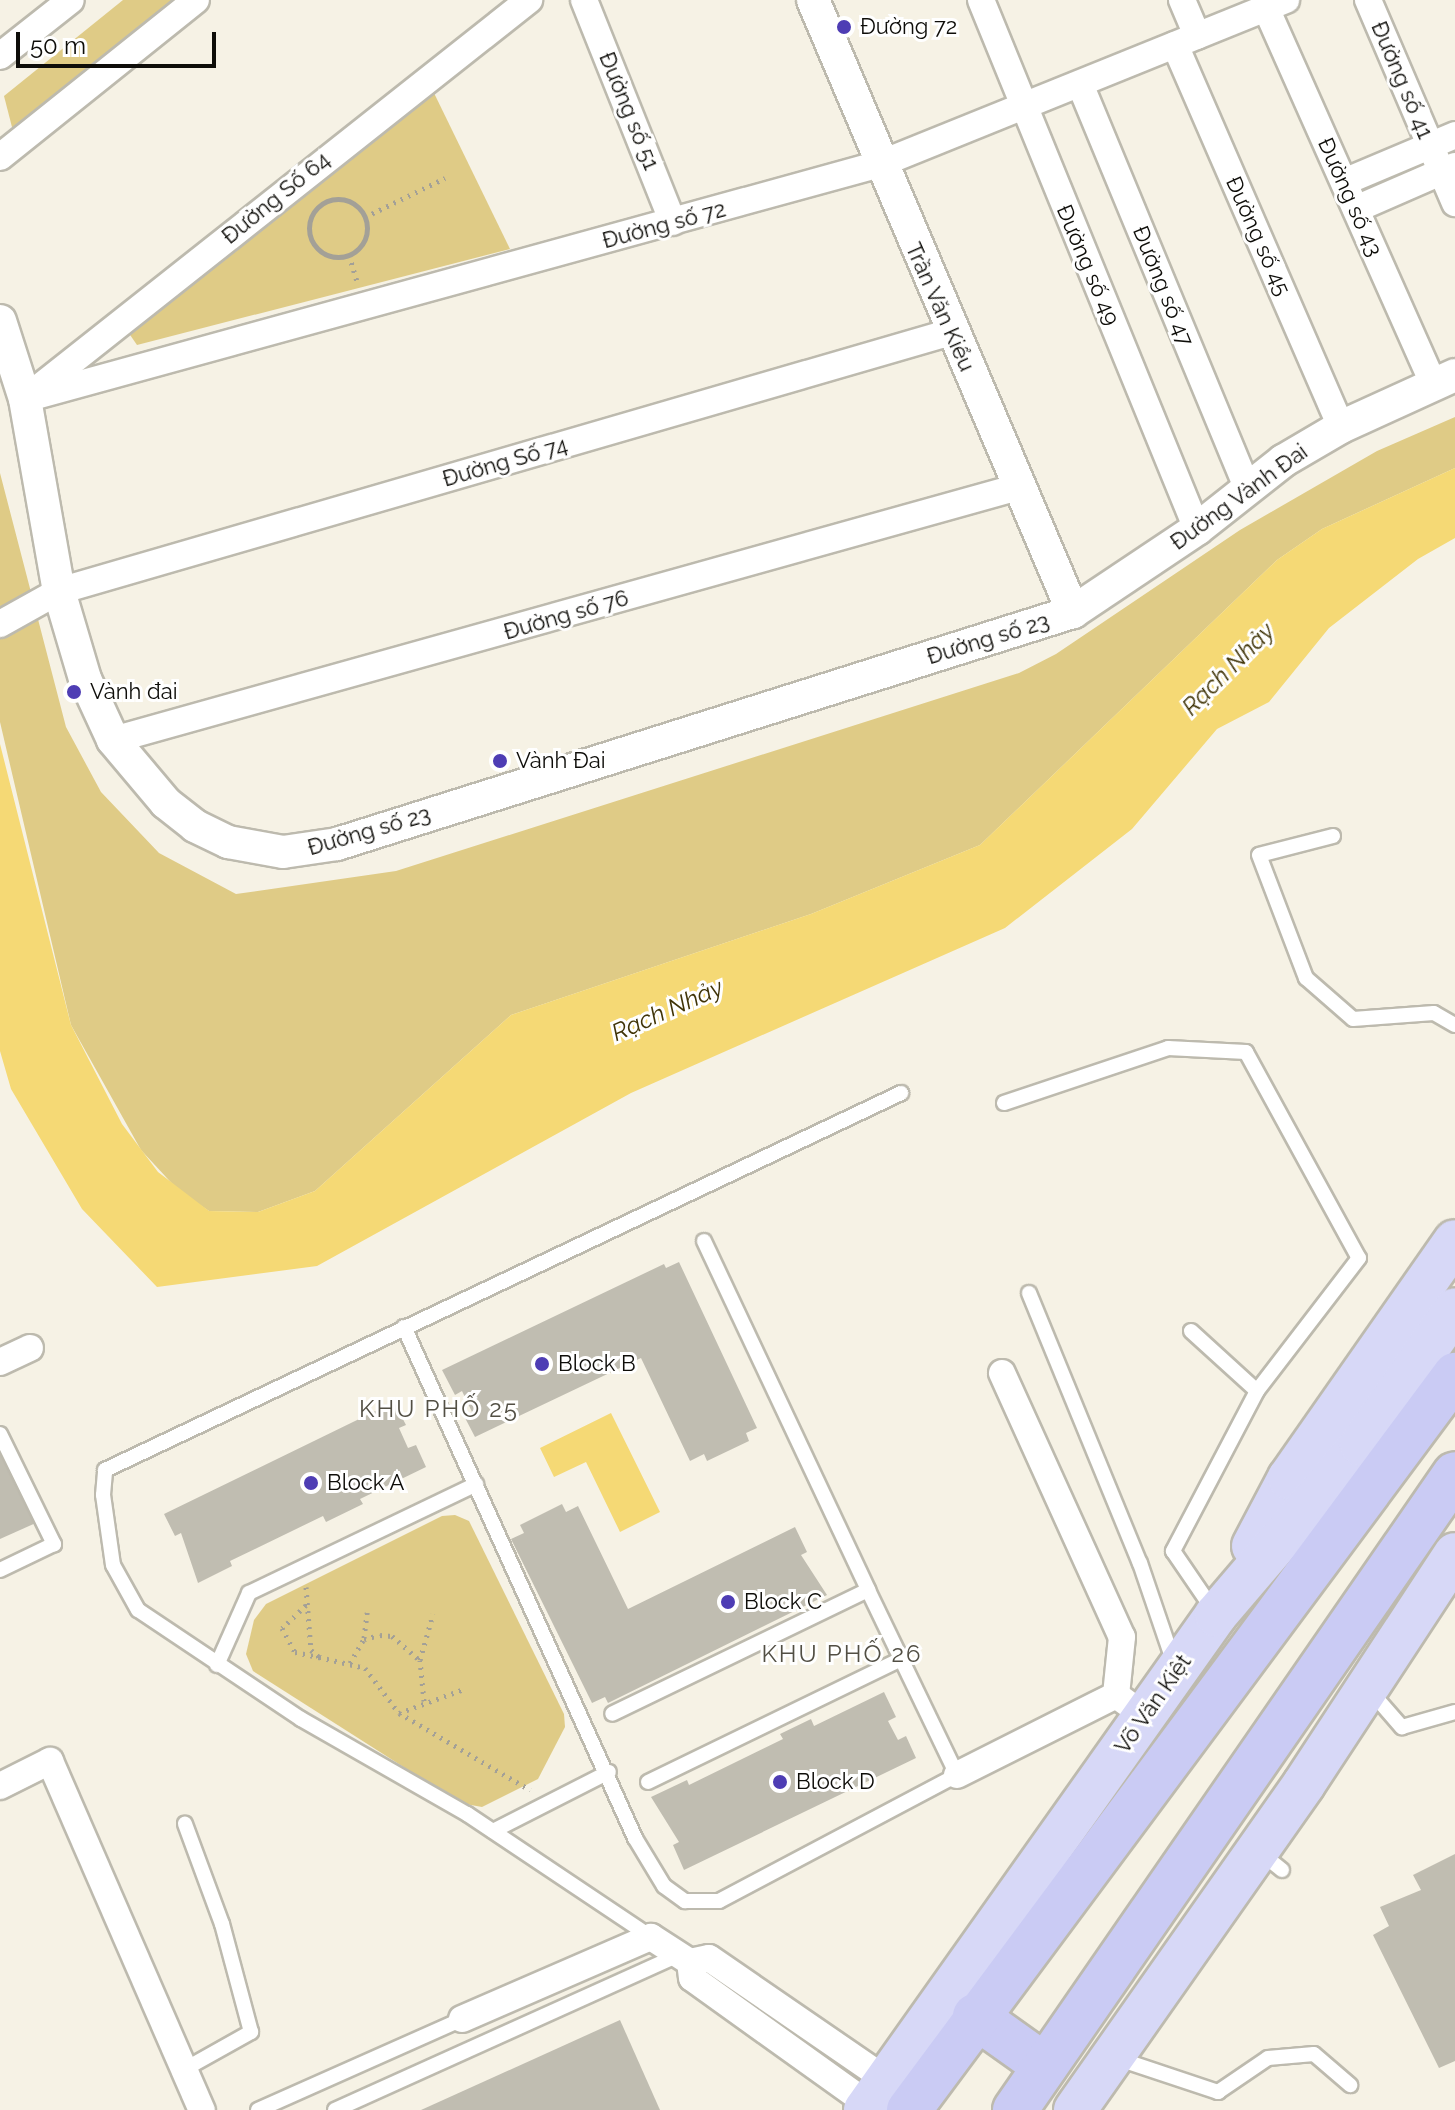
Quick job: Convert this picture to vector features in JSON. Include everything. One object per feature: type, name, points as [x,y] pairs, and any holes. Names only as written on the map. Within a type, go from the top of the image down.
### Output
[{"type":"highway","name":"Võ Văn Kiệt","points":[[882,2101],[975,2016],[1455,1375]]},
{"type":"highway","points":[[1015,2110],[1455,1474]]},
{"type":"highway","points":[[975,2016],[1045,2066]]},
{"type":"main road","points":[[1216,1615],[1289,1478],[1455,1241]]},
{"type":"main road","name":"Võ Văn Kiệt","points":[[882,2101],[1131,1705],[1177,1671],[1216,1615],[1361,1445],[1455,1309]]},
{"type":"main road","points":[[1075,2110],[1112,2057],[1270,1860],[1304,1784],[1455,1554]]},
{"type":"main road","points":[[1304,1784],[1379,1701],[1455,1599]]},
{"type":"street","points":[[0,56],[71,0]]},
{"type":"street","points":[[0,157],[196,0]]},
{"type":"street","name":"Đường Số 64","points":[[25,399],[529,0]]},
{"type":"street","name":"Đường số 51","points":[[584,0],[673,222]]},
{"type":"street","name":"Trần Văn Kiểu","points":[[813,0],[951,332],[1073,612]]},
{"type":"street","name":"Đường số 49","points":[[981,0],[1022,107],[1197,529]]},
{"type":"street","name":"Đường số 45","points":[[1182,0],[1186,40],[1341,427]]},
{"type":"street","name":"Đường số 41","points":[[1368,0],[1431,145],[1448,168],[1455,203]]},
{"type":"street","name":"Đường số 72","points":[[25,399],[880,164],[1276,4]]},
{"type":"street","name":"Đường số 43","points":[[1276,4],[1356,209],[1444,380]]},
{"type":"street","name":"Đường số 47","points":[[1080,84],[1247,488]]},
{"type":"street","points":[[1344,182],[1455,135]]},
{"type":"street","points":[[1356,209],[1448,168]]},
{"type":"street","name":"Đường số 23","points":[[0,321],[25,399],[59,591],[91,696],[113,740],[166,803],[195,826],[263,851],[304,851],[1073,612]]},
{"type":"street","name":"Đường Số 74","points":[[0,624],[59,591],[951,332]]},
{"type":"street","name":"Đường Vành Đai","points":[[1073,612],[1197,529],[1247,488],[1341,427],[1444,380]]},
{"type":"street","name":"Đường số 76","points":[[113,740],[1018,487]]},
{"type":"street","points":[[0,1362],[30,1348]]},
{"type":"street","points":[[957,1775],[1131,1705],[1122,1637],[1002,1373]]},
{"type":"street","points":[[0,1786],[50,1761],[202,2110]]},
{"type":"street","points":[[462,2019],[651,1937],[685,1958],[709,1958],[839,2047],[882,2101]]},
{"type":"street","points":[[685,1958],[692,1978],[822,2071],[882,2101]]},
{"type":"street","points":[[822,2071],[839,2047]]},
{"type":"lane","points":[[1333,836],[1259,855],[1306,978],[1353,1019],[1434,1013],[1455,1025]]},
{"type":"lane","points":[[1004,1103],[1168,1048],[1246,1052],[1359,1258],[1257,1391],[1173,1551],[1216,1615]]},
{"type":"lane","points":[[651,1937],[493,1831],[217,1665],[138,1610],[123,1590],[108,1540],[105,1470],[901,1093]]},
{"type":"lane","points":[[404,1327],[609,1772],[635,1838],[664,1886],[685,1901],[719,1901],[957,1775],[704,1241]]},
{"type":"lane","points":[[1029,1293],[1140,1563],[1177,1671]]},
{"type":"lane","points":[[1191,1331],[1257,1391]]},
{"type":"lane","points":[[0,1434],[54,1544],[0,1570]]},
{"type":"lane","points":[[217,1665],[249,1593],[476,1484]]},
{"type":"lane","points":[[612,1714],[868,1590]]},
{"type":"lane","points":[[648,1782],[901,1659]]},
{"type":"lane","points":[[1379,1701],[1402,1727],[1455,1712]]},
{"type":"lane","points":[[493,1831],[609,1772]]},
{"type":"lane","points":[[185,1824],[222,1924],[251,2032],[185,2069]]},
{"type":"lane","points":[[335,2110],[685,1958]]},
{"type":"lane","points":[[258,2110],[462,2019]]},
{"type":"lane","points":[[1112,2057],[1218,2092],[1268,2058],[1314,2054],[1350,2085]]},
{"type":"path","points":[[365,217],[445,178]]},
{"type":"path","points":[[345,199],[365,217],[363,244],[349,255],[329,256],[313,244],[309,224],[327,201],[345,199]]},
{"type":"path","points":[[303,1567],[311,1650],[319,1657]]},
{"type":"path","points":[[307,1604],[282,1628],[295,1652],[350,1663],[377,1678],[399,1713],[550,1802]]},
{"type":"path","points":[[350,1663],[364,1639],[367,1612]]},
{"type":"path","points":[[424,1701],[420,1660],[433,1614]]},
{"type":"path","points":[[364,1639],[392,1636],[420,1660]]},
{"type":"path","points":[[399,1713],[424,1701],[464,1689]]},
{"type":"shaded area","points":[[123,0],[176,0],[13,131],[4,96]]},
{"type":"shaded area","points":[[433,91],[510,249],[137,345],[126,329]]},
{"type":"shaded area","points":[[1455,417],[1455,468],[1322,529],[1277,560],[980,845],[811,914],[511,1015],[315,1191],[258,1212],[209,1211],[178,1190],[141,1150],[71,1025],[0,722],[0,473],[66,727],[101,792],[159,853],[236,894],[396,871],[1019,673],[1056,654],[1240,530],[1377,451]]},
{"type":"shaded area","points":[[455,1515],[469,1521],[564,1714],[565,1727],[538,1779],[482,1807],[460,1803],[253,1671],[246,1654],[254,1620],[266,1604],[442,1516]]},
{"type":"water","name":"Rạch Nhảy","points":[[1455,468],[1455,538],[1418,559],[1329,628],[1269,702],[1217,729],[1132,829],[1005,928],[631,1093],[317,1266],[157,1287],[82,1209],[11,1089],[0,1051],[0,744],[71,1025],[122,1124],[158,1172],[209,1211],[258,1212],[315,1191],[511,1015],[811,914],[980,845],[1277,560],[1322,529]]},
{"type":"water","points":[[611,1413],[660,1512],[620,1532],[586,1462],[554,1477],[540,1448]]},
{"type":"building","name":"Block B","points":[[679,1262],[757,1428],[746,1433],[749,1441],[707,1461],[704,1454],[690,1461],[641,1358],[475,1437],[464,1416],[472,1412],[462,1391],[455,1395],[442,1370],[664,1264],[666,1268]]},
{"type":"building","name":"Block A","points":[[394,1402],[406,1425],[399,1428],[408,1448],[416,1445],[426,1467],[360,1499],[363,1504],[326,1522],[323,1516],[230,1561],[232,1566],[198,1583],[181,1533],[175,1536],[164,1514]]},
{"type":"building","points":[[0,1445],[38,1522],[0,1539]]},
{"type":"building","name":"Block C","points":[[562,1504],[566,1512],[578,1506],[628,1609],[795,1527],[807,1552],[801,1555],[827,1595],[608,1703],[605,1697],[592,1703],[511,1539],[524,1533],[520,1525]]},
{"type":"building","name":"Block D","points":[[884,1692],[896,1717],[888,1721],[898,1740],[906,1736],[916,1758],[684,1870],[673,1845],[679,1842],[651,1797],[687,1780],[689,1785],[783,1739],[780,1734],[811,1719],[814,1726]]},
{"type":"building","points":[[1455,1854],[1455,2061],[1439,2068],[1373,1935],[1389,1926],[1380,1907],[1421,1890],[1413,1875]]},
{"type":"building","points":[[620,2020],[660,2110],[421,2110]]},
{"type":"place","name":"Đường 72","points":[[844,27]]},
{"type":"place","name":"Vành đai","points":[[74,692]]},
{"type":"place","name":"Vành Đai","points":[[500,761]]},
{"type":"place","name":"Block B","points":[[542,1364]]},
{"type":"place","name":"Block A","points":[[311,1483]]},
{"type":"place","name":"Block C","points":[[728,1602]]},
{"type":"place","name":"Block D","points":[[780,1782]]},
{"type":"district","name":"KHU PHỐ 25","points":[[439,1409]]},
{"type":"district","name":"KHU PHỐ 26","points":[[842,1654]]}]
